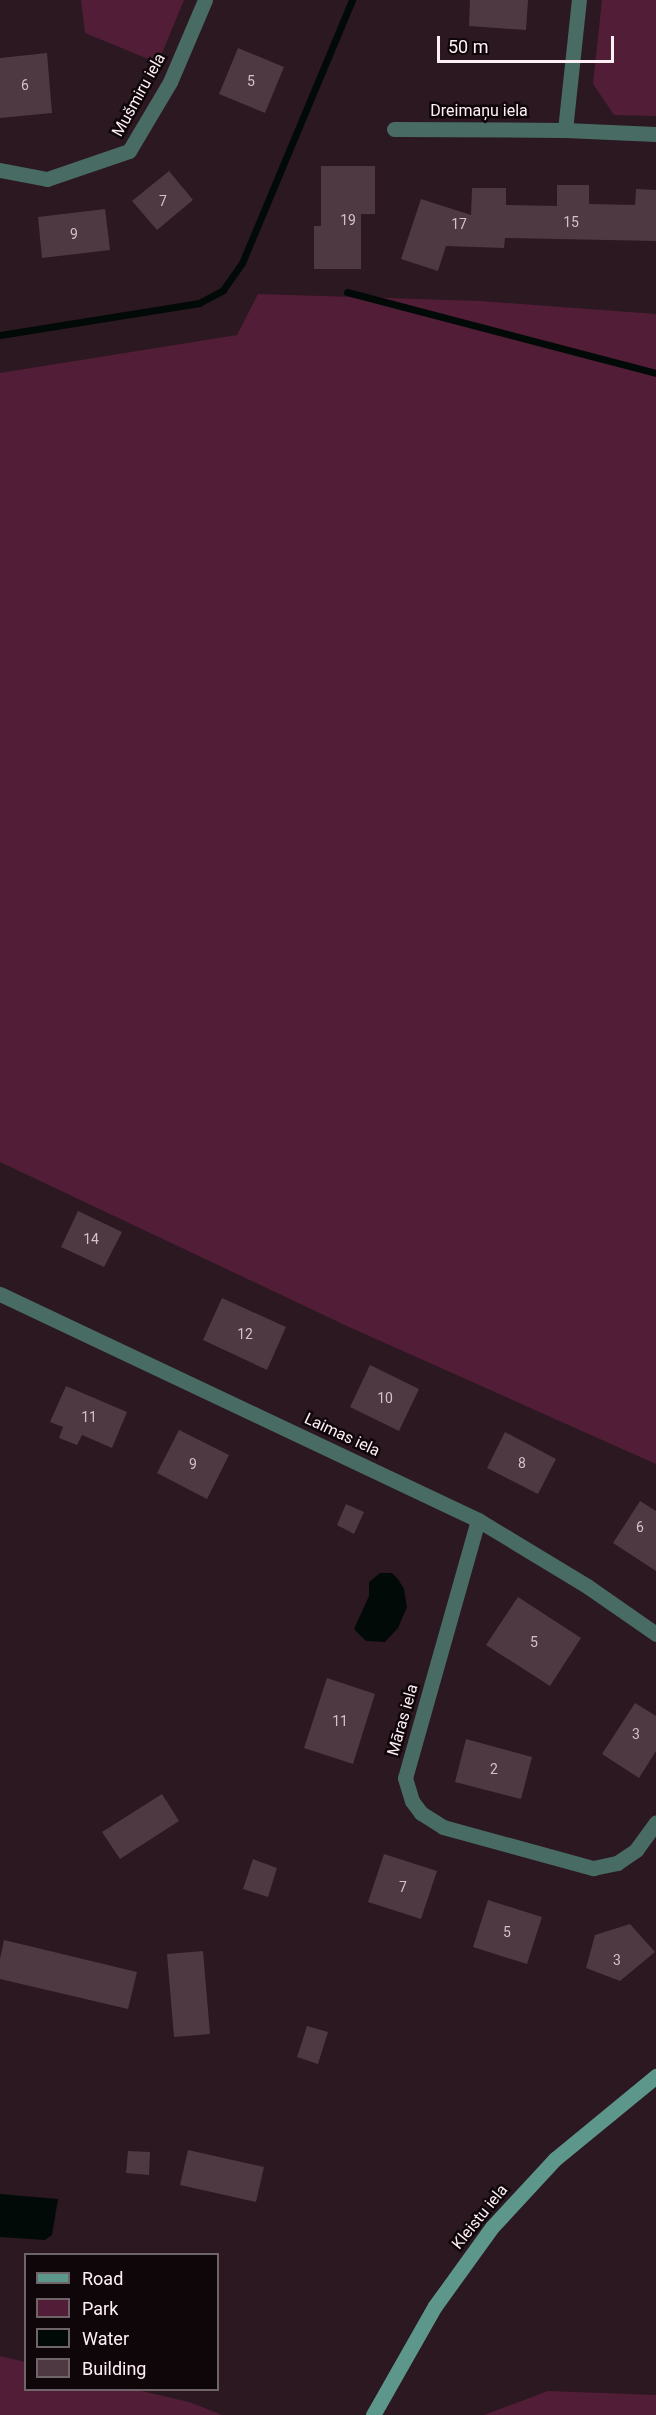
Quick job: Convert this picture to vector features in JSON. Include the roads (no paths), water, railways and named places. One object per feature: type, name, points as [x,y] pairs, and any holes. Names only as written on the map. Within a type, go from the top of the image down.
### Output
[{"type":"street","name":"Mušmiru iela","points":[[0,170],[47,179],[129,151],[170,82],[205,0]]},
{"type":"street","points":[[564,130],[579,0]]},
{"type":"street","name":"Dreimaņu iela","points":[[394,129],[564,130],[656,134]]},
{"type":"street","name":"Laimas iela","points":[[0,1294],[478,1520],[587,1586],[656,1634]]},
{"type":"street","name":"Māras iela","points":[[478,1520],[405,1778],[412,1801],[421,1813],[443,1827],[593,1868],[617,1863],[636,1850],[656,1822]]},
{"type":"street","name":"Kleistu iela","points":[[373,2415],[435,2306],[492,2227],[555,2159],[656,2076]]},
{"type":"water","points":[[380,1573],[392,1573],[398,1579],[404,1589],[407,1607],[398,1628],[385,1642],[366,1641],[354,1629],[369,1596],[369,1582]]},
{"type":"water","points":[[0,2194],[58,2199],[52,2235],[45,2240],[0,2237]]},
{"type":"waterway","points":[[0,335],[199,303],[223,290],[242,263],[352,0]]},
{"type":"waterway","points":[[347,292],[656,373]]}]
